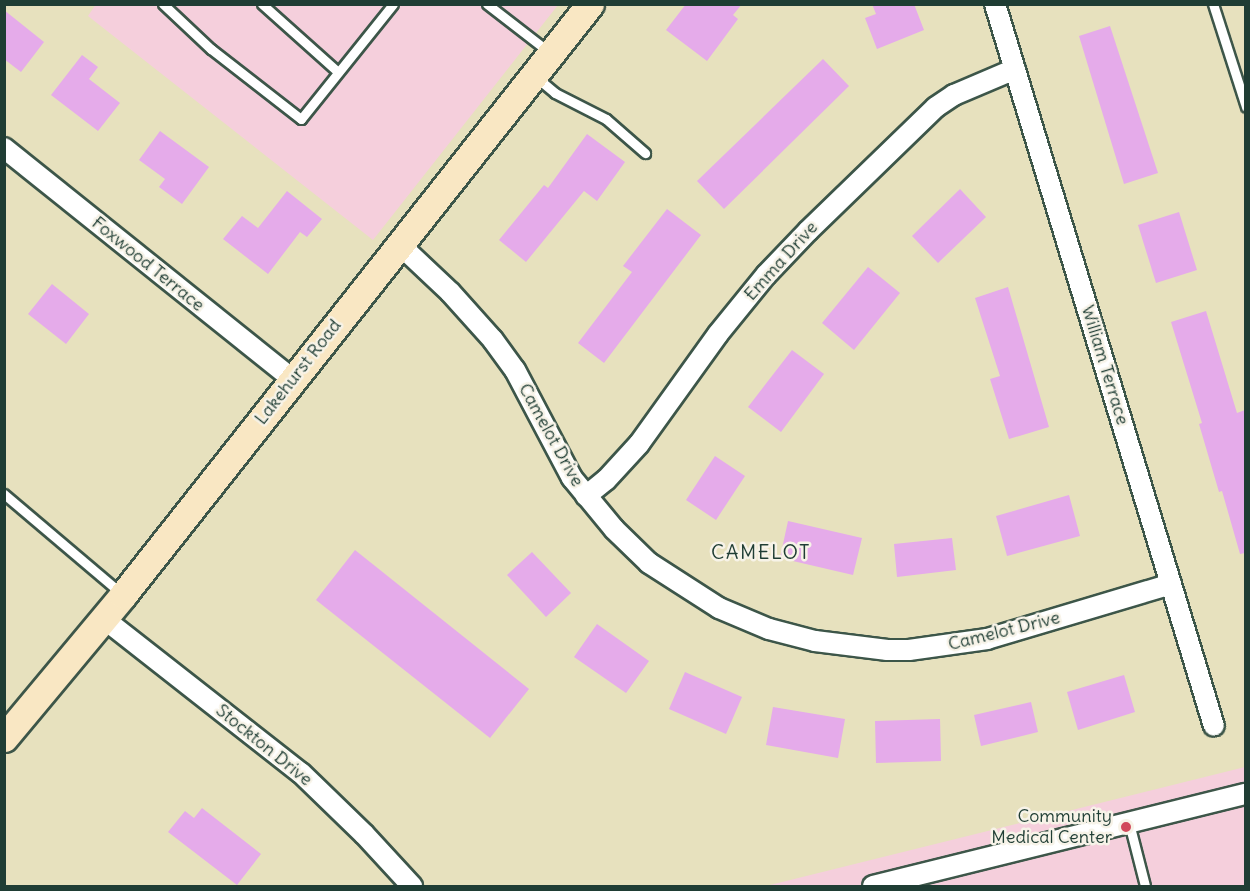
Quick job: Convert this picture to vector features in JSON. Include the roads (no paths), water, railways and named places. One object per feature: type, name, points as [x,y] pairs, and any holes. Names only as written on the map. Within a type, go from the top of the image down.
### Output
[{"type":"main road","name":"Lakehurst Road","points":[[4,738],[123,595],[590,4]]},
{"type":"street","name":"William Terrace","points":[[995,4],[1214,726]]},
{"type":"street","name":"Emma Drive","points":[[586,496],[606,480],[639,444],[718,334],[766,275],[816,223],[936,107],[954,96],[1015,69]]},
{"type":"street","name":"Foxwood Terrace","points":[[4,148],[292,379]]},
{"type":"street","name":"Camelot Drive","points":[[399,244],[450,292],[493,340],[515,370],[558,456],[586,496],[643,557],[697,595],[769,629],[815,641],[887,650],[963,644],[1171,584]]},
{"type":"street","name":"Stockton Drive","points":[[103,618],[301,773],[364,834],[412,886]]},
{"type":"street","points":[[873,886],[1245,794]]},
{"type":"lane","points":[[163,4],[211,49],[301,119],[393,4]]},
{"type":"lane","points":[[262,4],[338,72]]},
{"type":"lane","points":[[487,4],[551,54]]},
{"type":"lane","points":[[1213,4],[1245,107]]},
{"type":"lane","points":[[535,76],[555,93],[606,119],[645,153]]},
{"type":"lane","points":[[4,494],[123,595]]},
{"type":"lane","points":[[1129,823],[1145,886]]},
{"type":"place","name":"Community Medical Center","points":[[1126,827]]},
{"type":"district","name":"CAMELOT","points":[[761,551]]}]
